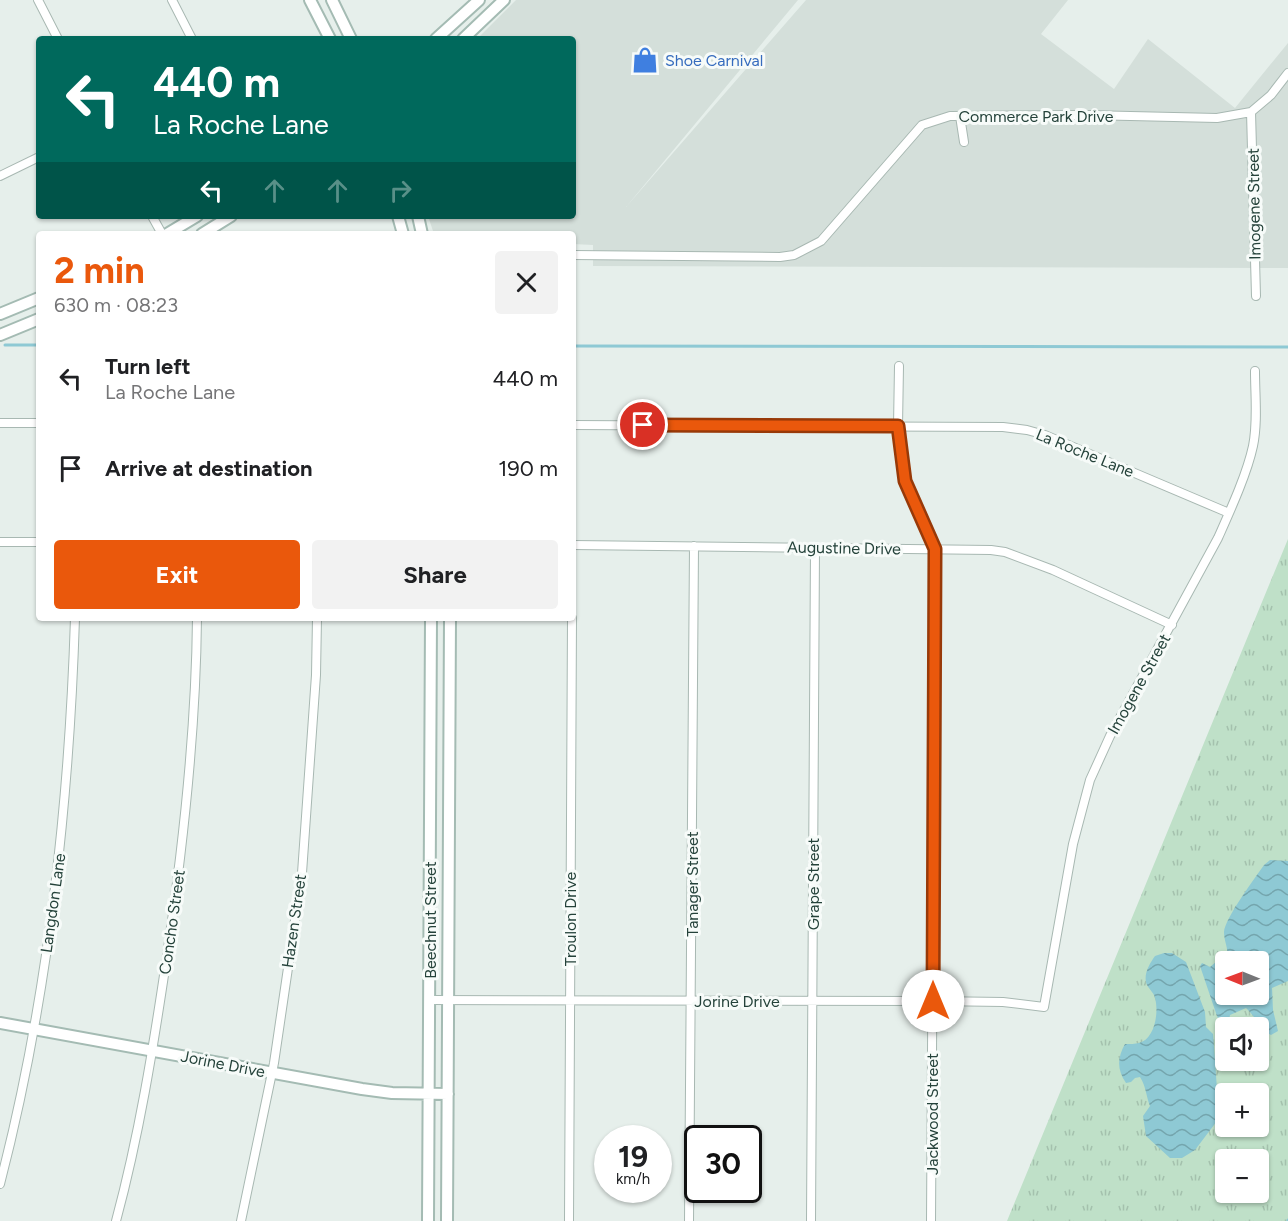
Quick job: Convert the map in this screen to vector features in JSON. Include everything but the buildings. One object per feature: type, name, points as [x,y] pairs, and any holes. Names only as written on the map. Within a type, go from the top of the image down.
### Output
[{"type":"main road","points":[[310,0],[328,36]]},
{"type":"main road","points":[[332,0],[350,36]]},
{"type":"main road","points":[[439,36],[478,0]]},
{"type":"main road","points":[[467,36],[504,0]]},
{"type":"main road","points":[[172,231],[192,219]]},
{"type":"main road","points":[[207,231],[226,219]]},
{"type":"main road","points":[[0,314],[36,299]]},
{"type":"main road","points":[[0,335],[36,320]]},
{"type":"main road","name":"Beechnut Street","points":[[428,1221],[431,621]]},
{"type":"main road","name":"Beechnut Street","points":[[447,1221],[450,621]]},
{"type":"main road","points":[[431,813],[449,813]]},
{"type":"main road","name":"Jorine Drive","points":[[0,1023],[362,1089],[392,1093],[448,1094]]},
{"type":"street","points":[[38,0],[56,36]]},
{"type":"street","points":[[172,0],[190,36]]},
{"type":"street","points":[[1251,112],[1271,94],[1288,73]]},
{"type":"street","name":"Commerce Park Drive","points":[[576,255],[794,255],[821,241],[922,125],[950,116],[1087,115],[1217,118],[1251,112]]},
{"type":"street","name":"Imogene Street","points":[[1251,112],[1256,296]]},
{"type":"street","points":[[960,116],[964,142]]},
{"type":"street","points":[[0,176],[36,158]]},
{"type":"street","name":"Jackwood Street","points":[[899,366],[898,426],[905,481],[935,549],[931,1221]]},
{"type":"street","name":"Imogene Street","points":[[1044,1007],[1073,844],[1090,780],[1110,736],[1172,625],[1229,513],[1252,447],[1256,422],[1255,371]]},
{"type":"street","points":[[0,423],[36,423]]},
{"type":"street","name":"La Roche Lane","points":[[576,425],[898,426],[1027,430],[1052,438],[1229,513]]},
{"type":"street","points":[[0,542],[36,542]]},
{"type":"street","name":"Augustine Drive","points":[[576,545],[991,550],[1005,552],[1053,570],[1172,625]]},
{"type":"street","name":"Tanager Street","points":[[689,1221],[694,546]]},
{"type":"street","name":"Grape Street","points":[[811,1221],[815,548]]},
{"type":"street","name":"Langdon Lane","points":[[0,1184],[34,1030],[60,861],[73,697],[75,621]]},
{"type":"street","name":"Concho Street","points":[[116,1221],[128,1178],[153,1051],[181,865],[197,681],[197,621]]},
{"type":"street","name":"Hazen Street","points":[[241,1221],[272,1073],[302,873],[316,675],[317,621]]},
{"type":"street","name":"Troulon Drive","points":[[569,1221],[572,621]]},
{"type":"street","name":"Jorine Drive","points":[[430,999],[933,1001],[1004,1002],[1044,1007]]},
{"type":"shaded area","points":[[516,0],[798,0],[626,207],[806,0],[1068,0],[1041,34],[1114,89],[1148,39],[1235,108],[1288,43],[1288,268],[593,266],[593,245],[576,244],[576,231],[433,231],[429,219],[576,219],[576,36],[480,36]]},
{"type":"green space","points":[[1288,539],[1288,1221],[1007,1221]]},
{"type":"water","points":[[1270,860],[1288,861],[1288,981],[1272,988],[1273,1010],[1278,1031],[1271,1035],[1269,1034],[1269,1017],[1253,1017],[1246,1008],[1230,1017],[1218,1017],[1200,966],[1202,963],[1210,967],[1215,963],[1215,1005],[1269,1005],[1269,951],[1227,951],[1224,932],[1229,917]]},
{"type":"water","points":[[1172,953],[1186,962],[1205,1012],[1206,1027],[1213,1034],[1217,1083],[1215,1123],[1195,1150],[1182,1158],[1170,1158],[1146,1136],[1143,1116],[1150,1106],[1144,1084],[1140,1077],[1126,1083],[1119,1064],[1125,1044],[1144,1040],[1152,1031],[1156,1017],[1156,1004],[1147,984],[1146,975],[1155,956]]},
{"type":"waterway","points":[[5,345],[36,345]]},
{"type":"waterway","points":[[576,346],[1288,347]]},
{"type":"place","name":"Shoe Carnival","points":[[645,60]]},
{"type":"route","points":[[643,425],[898,426],[905,481],[935,549],[933,1001]]}]
